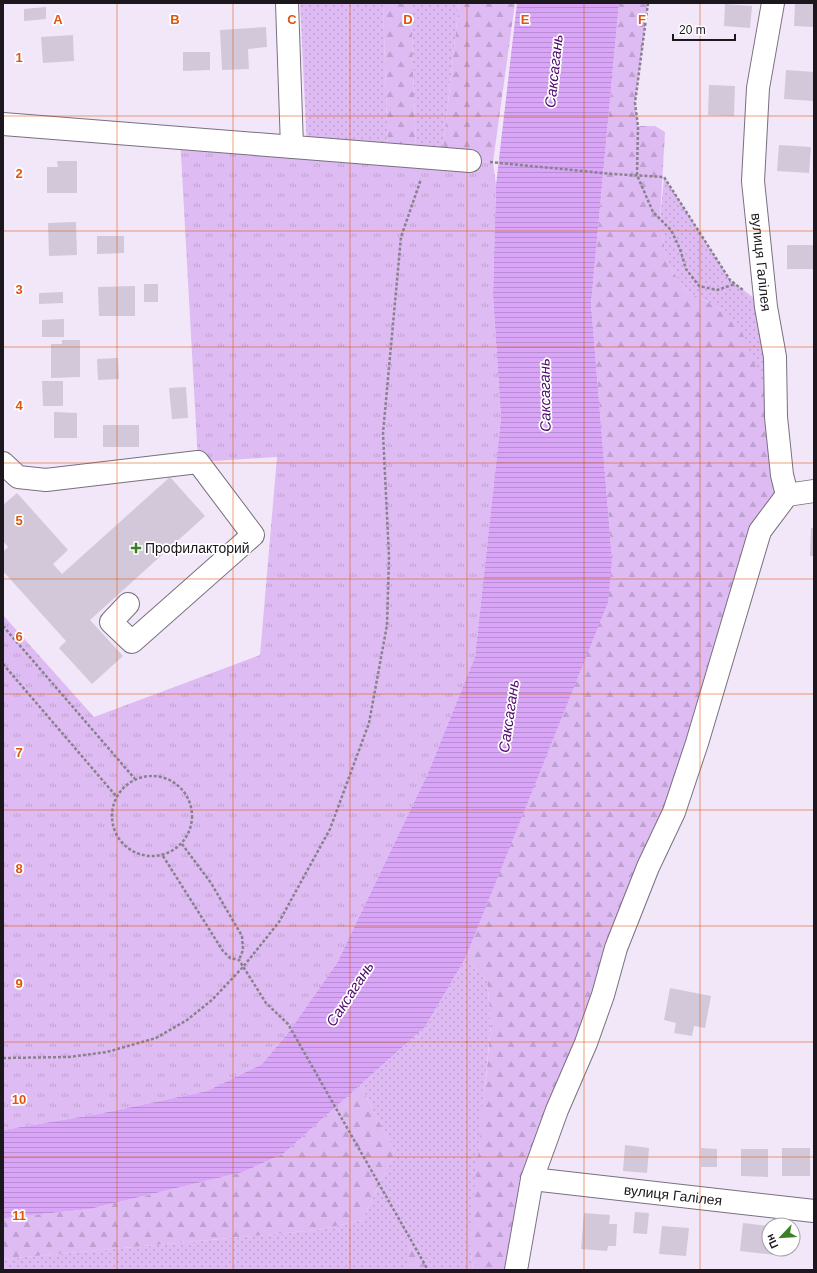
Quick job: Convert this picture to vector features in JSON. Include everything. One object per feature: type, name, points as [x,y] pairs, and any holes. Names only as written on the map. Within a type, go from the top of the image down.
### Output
[{"type":"street","points":[[287,3],[292,147]]},
{"type":"street","name":"вулиця Галілея","points":[[773,3],[758,88],[753,181],[766,307],[775,357],[776,418],[782,468],[787,494]]},
{"type":"street","points":[[3,124],[470,161]]},
{"type":"street","points":[[3,463],[18,478],[46,480],[198,462],[253,536],[132,642],[111,622],[128,604]]},
{"type":"street","points":[[516,1270],[532,1179],[557,1110],[586,1043],[603,995],[616,948],[648,867],[674,812],[698,743],[760,531],[787,494],[814,491]]},
{"type":"street","name":"вулиця Галілея","points":[[532,1179],[814,1211]]},
{"type":"path","points":[[648,3],[635,103],[638,126],[637,175],[653,212],[671,230],[680,249],[686,269],[699,286],[717,290],[735,284]]},
{"type":"path","points":[[3,1058],[69,1057],[107,1052],[156,1038],[187,1020],[212,1000],[243,967],[279,922],[330,828],[369,723],[387,625],[389,557],[383,433],[401,237],[428,157]]},
{"type":"path","points":[[470,161],[613,174],[664,177],[730,280]]},
{"type":"path","points":[[3,626],[135,779]]},
{"type":"path","points":[[3,664],[116,796]]},
{"type":"path","points":[[151,775],[166,778],[180,786],[189,799],[192,815],[190,830],[182,844],[163,856],[149,857],[136,854],[124,846],[116,836],[111,823],[112,809],[116,796],[121,789],[135,779],[151,775]]},
{"type":"path","points":[[182,844],[211,884],[242,936],[243,950],[239,960]]},
{"type":"path","points":[[163,856],[223,951],[230,958],[239,960],[266,1003],[288,1024],[349,1127],[428,1270]]},
{"type":"green space","points":[[300,3],[383,3],[388,155],[307,148]]},
{"type":"green space","points":[[383,3],[411,3],[416,156],[388,155]]},
{"type":"green space","points":[[411,3],[459,3],[442,158],[416,156]]},
{"type":"green space","points":[[459,3],[515,3],[493,162],[442,158]]},
{"type":"green space","points":[[619,3],[648,3],[635,103],[638,126],[655,126],[665,132],[660,220],[667,262],[685,290],[722,310],[742,332],[776,417],[782,475],[772,513],[586,1043],[516,1270],[473,1270],[469,1237],[491,1022],[487,981],[465,959],[549,748],[612,559],[591,304]]},
{"type":"green space","points":[[180,137],[493,162],[496,185],[493,295],[501,418],[475,657],[428,773],[337,963],[288,1033],[262,1064],[207,1091],[98,1114],[3,1130],[3,615],[94,717],[260,655],[277,457],[198,462]]},
{"type":"green space","points":[[664,177],[730,280],[766,307],[776,417],[760,378],[722,310],[685,290],[667,262],[660,220]]},
{"type":"green space","points":[[465,959],[487,981],[491,1022],[470,1244],[473,1270],[428,1270],[409,1235],[409,1270],[3,1270],[3,1259],[318,1230],[362,1220],[395,1152],[360,1085],[425,1027]]},
{"type":"green space","points":[[360,1085],[395,1152],[362,1220],[318,1230],[3,1259],[3,1218],[90,1209],[243,1172],[283,1154]]},
{"type":"green space","points":[[409,1234],[428,1270],[409,1270]]},
{"type":"water","name":"Саксагань","points":[[517,3],[619,3],[591,304],[612,559],[608,602],[465,959],[425,1027],[283,1154],[243,1172],[90,1209],[3,1218],[3,1130],[98,1114],[207,1091],[262,1064],[288,1033],[337,963],[428,773],[475,657],[501,418],[493,295],[496,185]]},
{"type":"building","points":[[795,3],[814,3],[814,27],[794,26]]},
{"type":"building","points":[[725,4],[752,6],[750,28],[724,26]]},
{"type":"building","points":[[46,7],[46,19],[24,21],[24,9]]},
{"type":"building","points":[[266,27],[267,47],[248,49],[249,69],[222,70],[220,30]]},
{"type":"building","points":[[73,35],[74,61],[43,63],[41,37]]},
{"type":"building","points":[[183,52],[210,52],[210,70],[183,71]]},
{"type":"building","points":[[786,70],[814,72],[814,101],[784,99]]},
{"type":"building","points":[[709,85],[735,86],[734,116],[708,115]]},
{"type":"building","points":[[779,145],[811,147],[809,173],[777,171]]},
{"type":"building","points":[[57,161],[77,161],[77,193],[47,193],[47,167],[58,167]]},
{"type":"building","points":[[76,222],[77,255],[49,256],[48,223]]},
{"type":"building","points":[[97,236],[124,236],[124,253],[97,254]]},
{"type":"building","points":[[787,245],[814,245],[814,269],[787,269]]},
{"type":"building","points":[[144,284],[158,284],[158,302],[144,302]]},
{"type":"building","points":[[135,286],[135,316],[99,316],[98,287]]},
{"type":"building","points":[[63,292],[63,303],[39,304],[39,293]]},
{"type":"building","points":[[64,319],[64,337],[42,337],[42,320]]},
{"type":"building","points":[[62,340],[80,340],[80,377],[51,378],[51,344],[62,344]]},
{"type":"building","points":[[118,358],[119,379],[98,380],[97,359]]},
{"type":"building","points":[[42,381],[63,381],[63,406],[43,406]]},
{"type":"building","points":[[186,387],[188,418],[172,419],[169,388]]},
{"type":"building","points":[[54,412],[77,413],[77,438],[54,438]]},
{"type":"building","points":[[103,425],[139,425],[139,447],[103,447]]},
{"type":"building","points":[[170,477],[205,516],[90,620],[123,656],[92,684],[59,648],[66,641],[3,571],[3,552],[8,547],[3,541],[3,505],[17,493],[68,550],[53,564],[62,574]]},
{"type":"building","points":[[811,528],[814,528],[814,556],[810,556]]},
{"type":"building","points":[[670,988],[711,996],[705,1028],[694,1026],[692,1036],[674,1033],[676,1023],[664,1020]]},
{"type":"building","points":[[625,1145],[649,1148],[647,1173],[623,1171]]},
{"type":"building","points":[[701,1148],[717,1149],[717,1167],[701,1167]]},
{"type":"building","points":[[782,1148],[810,1148],[810,1176],[782,1176]]},
{"type":"building","points":[[741,1149],[768,1149],[768,1177],[741,1176]]},
{"type":"building","points":[[635,1212],[649,1213],[647,1234],[633,1233]]},
{"type":"building","points":[[584,1213],[610,1215],[609,1224],[617,1224],[616,1246],[608,1246],[607,1251],[581,1249]]},
{"type":"building","points":[[743,1223],[761,1225],[761,1253],[740,1251]]},
{"type":"building","points":[[662,1226],[689,1228],[686,1256],[659,1254]]},
{"type":"place","name":"Профилакторий","points":[[136,548]]}]
